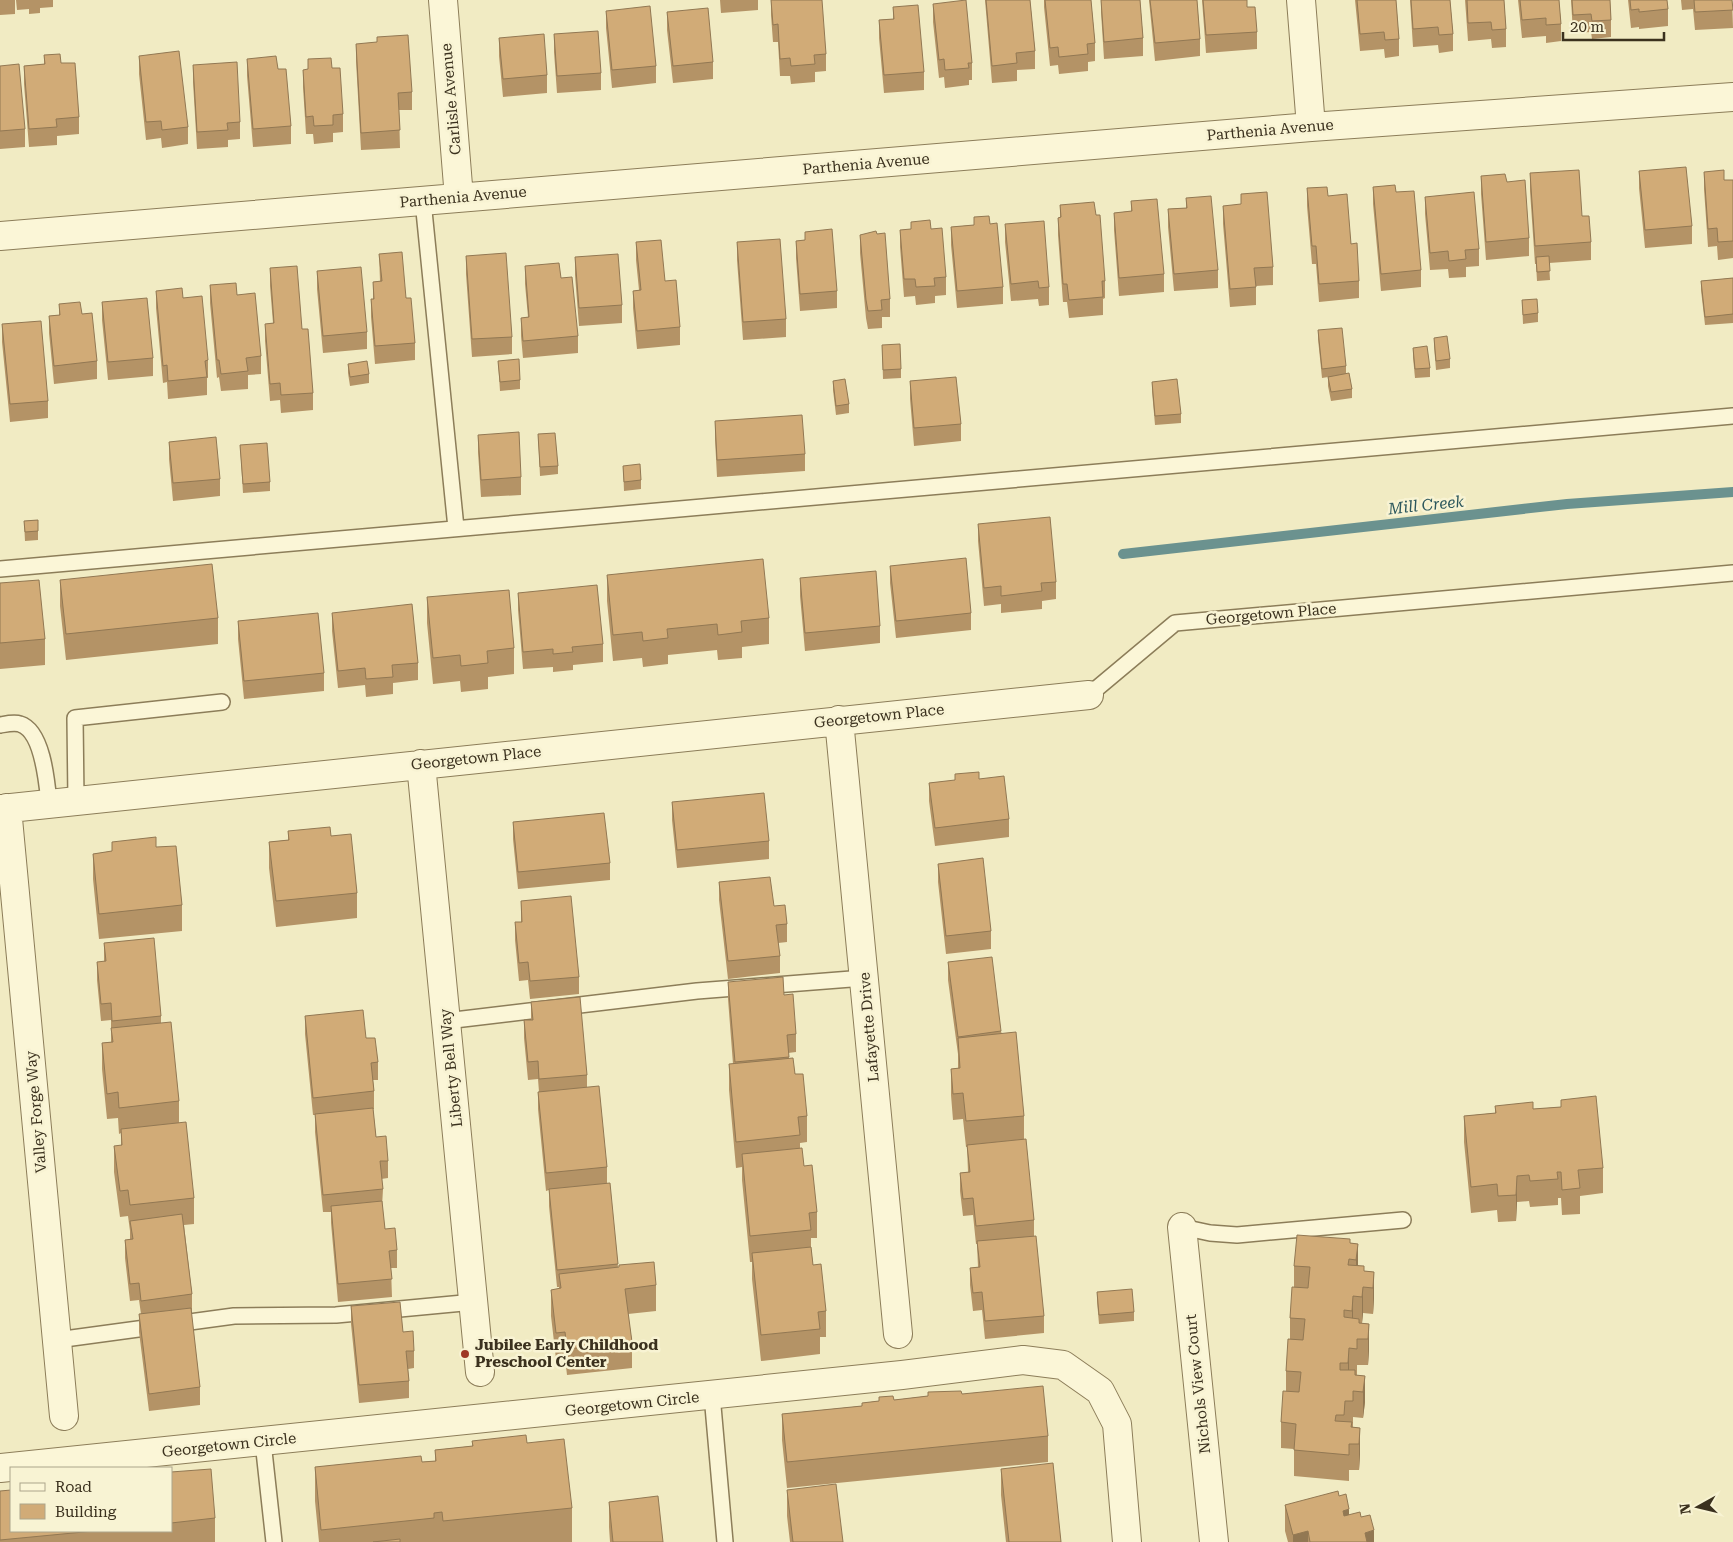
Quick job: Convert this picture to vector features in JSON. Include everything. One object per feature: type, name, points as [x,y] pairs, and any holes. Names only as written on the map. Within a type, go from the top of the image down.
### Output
[{"type":"street","name":"Carlisle Avenue","points":[[442,0],[459,198]]},
{"type":"street","points":[[1301,0],[1311,127]]},
{"type":"street","name":"Parthenia Avenue","points":[[0,236],[1311,127],[1733,97]]},
{"type":"street","name":"Georgetown Place","points":[[4,808],[1089,695]]},
{"type":"street","name":"Lafayette Drive","points":[[839,720],[898,1334]]},
{"type":"street","name":"Liberty Bell Way","points":[[421,764],[480,1372]]},
{"type":"street","name":"Valley Forge Way","points":[[4,808],[64,1416]]},
{"type":"street","name":"Nichols View Court","points":[[1182,1227],[1214,1542]]},
{"type":"street","name":"Georgetown Circle","points":[[10,1467],[902,1375],[1023,1360],[1063,1365],[1100,1391],[1118,1424],[1127,1542]]},
{"type":"lane","points":[[423,201],[456,528]]},
{"type":"lane","points":[[0,570],[1733,416]]},
{"type":"lane","name":"Georgetown Place","points":[[1089,695],[1175,623],[1733,573]]},
{"type":"lane","points":[[63,802],[75,718],[222,702]]},
{"type":"lane","points":[[0,725],[18,723],[29,729],[35,739],[45,768],[63,802]]},
{"type":"lane","points":[[446,1021],[697,992],[864,978]]},
{"type":"lane","points":[[1182,1227],[1210,1233],[1236,1235],[1403,1220]]},
{"type":"lane","points":[[57,1340],[234,1316],[336,1315],[474,1302]]},
{"type":"lane","points":[[712,1395],[726,1542]]},
{"type":"lane","points":[[263,1442],[274,1542]]},
{"type":"building","points":[[771,0],[822,0],[826,54],[814,55],[815,64],[791,66],[790,58],[780,59],[778,24],[773,25]]},
{"type":"building","points":[[966,0],[972,63],[968,63],[969,68],[945,70],[944,59],[939,60],[933,4]]},
{"type":"building","points":[[986,0],[1030,0],[1035,51],[1016,53],[1017,63],[992,66]]},
{"type":"building","points":[[1045,0],[1091,0],[1095,43],[1087,44],[1088,54],[1059,57],[1058,47],[1050,48]]},
{"type":"building","points":[[1101,0],[1140,0],[1143,38],[1104,42]]},
{"type":"building","points":[[1150,0],[1197,0],[1200,39],[1155,43]]},
{"type":"building","points":[[1203,0],[1247,0],[1247,7],[1255,7],[1257,32],[1206,35]]},
{"type":"building","points":[[1357,0],[1396,0],[1399,39],[1385,40],[1384,32],[1360,34]]},
{"type":"building","points":[[1411,0],[1450,0],[1453,34],[1439,35],[1438,27],[1413,29]]},
{"type":"building","points":[[1467,0],[1504,0],[1506,29],[1492,30],[1491,22],[1468,23]]},
{"type":"building","points":[[1520,0],[1559,0],[1561,24],[1546,25],[1546,18],[1522,20]]},
{"type":"building","points":[[1572,0],[1610,0],[1611,20],[1592,21],[1591,14],[1573,15]]},
{"type":"building","points":[[1630,0],[1667,0],[1668,9],[1639,12],[1639,9],[1631,10]]},
{"type":"building","points":[[1694,0],[1732,0],[1733,10],[1695,12]]},
{"type":"building","points":[[918,5],[924,72],[884,75],[879,20],[894,19],[893,7]]},
{"type":"building","points":[[650,6],[656,66],[612,70],[606,11]]},
{"type":"building","points":[[708,8],[713,62],[673,66],[667,12]]},
{"type":"building","points":[[598,31],[601,73],[557,76],[554,34]]},
{"type":"building","points":[[544,34],[547,75],[503,79],[499,38]]},
{"type":"building","points":[[408,35],[412,92],[398,93],[400,130],[361,133],[356,44],[377,42],[377,37]]},
{"type":"building","points":[[179,51],[188,127],[162,130],[161,121],[146,122],[139,56]]},
{"type":"building","points":[[60,54],[61,63],[75,63],[79,117],[56,119],[57,127],[29,129],[24,66],[45,64],[44,55]]},
{"type":"building","points":[[276,56],[278,69],[286,69],[291,126],[253,129],[247,59]]},
{"type":"building","points":[[331,58],[332,68],[340,68],[343,114],[333,115],[333,125],[314,126],[313,116],[306,117],[303,70],[308,69],[308,59]]},
{"type":"building","points":[[237,62],[240,122],[227,123],[228,130],[197,132],[193,65]]},
{"type":"building","points":[[19,64],[25,129],[0,131],[0,66]]},
{"type":"building","points":[[1686,167],[1692,226],[1645,230],[1639,171]]},
{"type":"building","points":[[1579,170],[1582,216],[1589,216],[1591,242],[1535,246],[1530,173]]},
{"type":"building","points":[[1724,170],[1724,180],[1733,180],[1733,241],[1718,242],[1717,228],[1708,229],[1704,172]]},
{"type":"building","points":[[1505,174],[1507,182],[1525,180],[1529,238],[1486,242],[1481,176]]},
{"type":"building","points":[[1395,185],[1396,192],[1414,191],[1421,270],[1381,274],[1373,187]]},
{"type":"building","points":[[1327,187],[1328,196],[1347,194],[1351,244],[1357,243],[1359,281],[1319,284],[1316,246],[1312,246],[1307,188]]},
{"type":"building","points":[[1267,192],[1273,267],[1254,268],[1256,287],[1230,289],[1223,206],[1241,204],[1241,194]]},
{"type":"building","points":[[1474,192],[1479,249],[1465,250],[1466,259],[1449,261],[1448,251],[1430,253],[1425,197]]},
{"type":"building","points":[[1211,196],[1218,270],[1174,274],[1168,209],[1187,208],[1186,198]]},
{"type":"building","points":[[1157,199],[1164,274],[1119,278],[1114,213],[1132,211],[1131,201]]},
{"type":"building","points":[[1094,202],[1096,215],[1100,215],[1105,281],[1102,281],[1103,297],[1069,300],[1067,284],[1063,284],[1058,218],[1061,217],[1060,205]]},
{"type":"building","points":[[989,216],[990,224],[997,223],[1003,287],[957,291],[951,227],[974,225],[974,217]]},
{"type":"building","points":[[930,220],[931,229],[942,228],[946,277],[934,278],[935,286],[916,287],[915,279],[904,279],[900,230],[911,229],[911,222]]},
{"type":"building","points":[[1044,221],[1049,287],[1039,288],[1038,281],[1011,284],[1005,224]]},
{"type":"building","points":[[832,229],[837,291],[800,294],[796,241],[805,240],[805,232]]},
{"type":"building","points":[[876,231],[877,234],[885,233],[890,299],[881,300],[882,310],[868,311],[860,235]]},
{"type":"building","points":[[780,239],[786,319],[743,322],[737,242]]},
{"type":"building","points":[[661,240],[665,281],[676,280],[680,327],[637,331],[633,291],[641,290],[636,242]]},
{"type":"building","points":[[402,252],[406,298],[411,298],[415,343],[375,346],[371,299],[374,299],[373,282],[382,281],[379,254]]},
{"type":"building","points":[[506,253],[512,337],[472,339],[466,256]]},
{"type":"building","points":[[618,254],[622,305],[579,308],[575,257]]},
{"type":"building","points":[[1549,256],[1550,271],[1537,272],[1536,257]]},
{"type":"building","points":[[559,263],[561,278],[572,277],[578,336],[523,341],[521,318],[529,317],[525,266]]},
{"type":"building","points":[[297,266],[302,329],[308,329],[313,393],[281,395],[280,383],[270,384],[265,324],[274,323],[270,268]]},
{"type":"building","points":[[361,267],[367,332],[323,336],[317,271]]},
{"type":"building","points":[[1733,278],[1733,314],[1705,317],[1701,281]]},
{"type":"building","points":[[236,283],[237,295],[255,293],[261,356],[246,358],[248,371],[221,374],[219,360],[217,360],[210,285]]},
{"type":"building","points":[[182,288],[183,298],[202,296],[208,360],[205,361],[207,377],[168,381],[167,365],[163,366],[156,291]]},
{"type":"building","points":[[147,298],[153,358],[108,362],[102,302]]},
{"type":"building","points":[[1537,299],[1538,313],[1523,315],[1522,300]]},
{"type":"building","points":[[80,302],[82,314],[92,313],[97,361],[54,366],[49,316],[60,315],[59,304]]},
{"type":"building","points":[[41,321],[48,401],[10,404],[2,324]]},
{"type":"building","points":[[1342,328],[1346,366],[1322,369],[1318,330]]},
{"type":"building","points":[[1447,336],[1450,359],[1436,361],[1434,338]]},
{"type":"building","points":[[900,344],[901,369],[883,370],[882,345]]},
{"type":"building","points":[[1427,346],[1430,368],[1415,369],[1413,348]]},
{"type":"building","points":[[519,359],[520,380],[500,382],[498,361]]},
{"type":"building","points":[[367,361],[369,374],[350,377],[348,364]]},
{"type":"building","points":[[1349,373],[1352,389],[1331,392],[1328,377]]},
{"type":"building","points":[[956,377],[961,424],[914,428],[910,381]]},
{"type":"building","points":[[845,379],[849,404],[836,406],[833,381]]},
{"type":"building","points":[[1177,379],[1181,414],[1155,416],[1152,382]]},
{"type":"building","points":[[802,415],[805,454],[717,460],[715,421]]},
{"type":"building","points":[[519,432],[521,477],[481,480],[478,435]]},
{"type":"building","points":[[555,433],[558,466],[540,467],[538,434]]},
{"type":"building","points":[[216,437],[220,479],[173,483],[169,442]]},
{"type":"building","points":[[267,443],[270,482],[243,484],[240,445]]},
{"type":"building","points":[[640,464],[641,480],[624,482],[623,466]]},
{"type":"building","points":[[1050,517],[1056,582],[1041,583],[1042,591],[1001,596],[1001,586],[984,588],[978,524]]},
{"type":"building","points":[[38,520],[38,531],[25,532],[24,521]]},
{"type":"building","points":[[966,558],[971,613],[896,621],[890,566]]},
{"type":"building","points":[[763,559],[769,618],[741,621],[742,632],[718,635],[717,624],[667,629],[668,638],[643,641],[642,632],[613,635],[607,575]]},
{"type":"building","points":[[212,564],[218,618],[66,634],[60,580]]},
{"type":"building","points":[[876,571],[880,626],[805,633],[800,578]]},
{"type":"building","points":[[39,580],[45,639],[0,643],[0,583]]},
{"type":"building","points":[[597,585],[603,644],[572,647],[573,652],[553,654],[553,649],[523,652],[518,593]]},
{"type":"building","points":[[509,590],[514,648],[487,651],[488,663],[461,666],[460,655],[433,658],[427,597]]},
{"type":"building","points":[[412,604],[418,663],[392,665],[393,677],[366,679],[365,668],[338,671],[332,613]]},
{"type":"building","points":[[318,613],[324,673],[244,681],[238,621]]},
{"type":"building","points":[[979,772],[979,779],[1004,776],[1009,819],[935,828],[929,783],[955,780],[955,774]]},
{"type":"building","points":[[764,793],[769,841],[677,850],[672,802]]},
{"type":"building","points":[[604,813],[610,863],[518,872],[513,822]]},
{"type":"building","points":[[330,827],[331,836],[351,834],[357,893],[276,901],[269,842],[289,840],[288,831]]},
{"type":"building","points":[[156,837],[156,847],[176,846],[182,905],[99,914],[93,854],[112,851],[112,842]]},
{"type":"building","points":[[983,858],[991,931],[946,936],[938,864]]},
{"type":"building","points":[[770,877],[774,906],[785,905],[787,924],[776,925],[780,956],[728,961],[719,882]]},
{"type":"building","points":[[571,896],[579,977],[530,981],[528,962],[519,963],[515,922],[522,922],[521,901]]},
{"type":"building","points":[[154,938],[161,1016],[112,1021],[111,1003],[101,1004],[97,962],[106,961],[104,943]]},
{"type":"building","points":[[992,957],[1001,1031],[958,1037],[948,962]]},
{"type":"building","points":[[783,977],[784,995],[793,994],[796,1034],[787,1035],[789,1057],[735,1062],[728,982]]},
{"type":"building","points":[[580,997],[587,1075],[539,1079],[538,1061],[528,1062],[524,1020],[533,1020],[531,1002]]},
{"type":"building","points":[[363,1010],[366,1038],[375,1038],[378,1062],[371,1063],[374,1091],[313,1098],[305,1016]]},
{"type":"building","points":[[171,1022],[179,1101],[119,1108],[118,1092],[107,1094],[102,1043],[113,1042],[111,1028]]},
{"type":"building","points":[[1016,1032],[1024,1116],[966,1121],[963,1093],[953,1094],[951,1069],[960,1068],[958,1038]]},
{"type":"building","points":[[793,1058],[795,1074],[803,1074],[807,1116],[798,1117],[800,1135],[736,1142],[729,1064]]},
{"type":"building","points":[[599,1086],[607,1167],[546,1173],[538,1092]]},
{"type":"building","points":[[1596,1096],[1603,1168],[1578,1170],[1580,1188],[1562,1190],[1561,1172],[1557,1172],[1558,1179],[1530,1181],[1529,1175],[1517,1176],[1516,1195],[1498,1196],[1497,1184],[1471,1187],[1464,1116],[1496,1113],[1495,1106],[1533,1102],[1533,1109],[1561,1107],[1561,1100]]},
{"type":"building","points":[[373,1108],[376,1137],[386,1136],[388,1161],[380,1161],[383,1189],[323,1195],[315,1114]]},
{"type":"building","points":[[186,1122],[194,1198],[130,1205],[128,1190],[120,1191],[114,1146],[122,1145],[121,1129]]},
{"type":"building","points":[[1026,1139],[1034,1220],[976,1226],[973,1198],[963,1199],[960,1173],[970,1172],[967,1145]]},
{"type":"building","points":[[802,1148],[804,1166],[812,1165],[817,1212],[809,1213],[811,1230],[750,1236],[742,1154]]},
{"type":"building","points":[[610,1183],[618,1264],[557,1270],[549,1189]]},
{"type":"building","points":[[382,1201],[385,1229],[395,1228],[397,1250],[389,1251],[392,1279],[338,1284],[331,1206]]},
{"type":"building","points":[[182,1214],[192,1294],[141,1301],[139,1283],[130,1284],[125,1240],[133,1239],[130,1221]]},
{"type":"building","points":[[1297,1235],[1350,1239],[1350,1243],[1358,1244],[1356,1260],[1349,1259],[1348,1265],[1364,1266],[1364,1271],[1374,1272],[1373,1288],[1363,1287],[1362,1297],[1353,1296],[1352,1311],[1344,1310],[1344,1317],[1359,1319],[1359,1323],[1369,1324],[1368,1339],[1357,1339],[1357,1349],[1349,1348],[1348,1363],[1340,1363],[1340,1370],[1355,1370],[1355,1375],[1365,1376],[1363,1392],[1353,1391],[1353,1401],[1345,1401],[1344,1415],[1336,1415],[1335,1421],[1352,1422],[1351,1427],[1360,1428],[1359,1444],[1349,1444],[1349,1455],[1294,1450],[1296,1424],[1281,1422],[1283,1391],[1299,1392],[1301,1372],[1286,1371],[1288,1339],[1303,1340],[1305,1319],[1290,1318],[1292,1287],[1308,1288],[1310,1267],[1294,1266]]},
{"type":"building","points":[[1036,1236],[1044,1316],[985,1321],[982,1292],[973,1293],[970,1268],[980,1267],[977,1241]]},
{"type":"building","points":[[811,1247],[813,1265],[821,1264],[826,1311],[818,1312],[820,1329],[761,1335],[752,1253]]},
{"type":"building","points":[[654,1262],[656,1285],[625,1289],[632,1342],[567,1349],[565,1332],[556,1333],[551,1290],[561,1288],[559,1274]]},
{"type":"building","points":[[1132,1289],[1134,1312],[1099,1315],[1097,1292]]},
{"type":"building","points":[[400,1302],[403,1332],[413,1331],[414,1351],[406,1351],[409,1381],[359,1385],[351,1306]]},
{"type":"building","points":[[191,1308],[200,1387],[149,1394],[139,1314]]},
{"type":"building","points":[[1043,1386],[1048,1436],[787,1462],[782,1414],[862,1406],[862,1403],[879,1401],[879,1397],[893,1396],[894,1400],[928,1396],[928,1392],[961,1391],[962,1394]]},
{"type":"building","points":[[526,1435],[527,1443],[564,1439],[572,1508],[443,1521],[442,1512],[434,1513],[434,1518],[321,1530],[315,1467],[421,1456],[422,1462],[436,1461],[435,1450],[473,1446],[472,1441]]},
{"type":"building","points":[[1053,1463],[1061,1542],[1009,1542],[1001,1469]]},
{"type":"building","points":[[211,1469],[215,1518],[172,1523],[172,1472]]},
{"type":"building","points":[[836,1484],[843,1542],[793,1542],[787,1490]]},
{"type":"building","points":[[10,1490],[10,1532],[84,1532],[0,1540],[0,1491]]},
{"type":"building","points":[[1338,1491],[1339,1496],[1346,1494],[1349,1509],[1343,1511],[1344,1516],[1360,1512],[1361,1517],[1370,1515],[1374,1530],[1365,1533],[1367,1542],[1310,1542],[1308,1531],[1293,1535],[1285,1505]]},
{"type":"building","points":[[658,1496],[663,1542],[613,1542],[609,1502]]},
{"type":"building","points":[[400,1539],[400,1542],[373,1542]]},
{"type":"waterway","name":"Mill Creek","points":[[1123,554],[1567,504],[1733,492]]},
{"type":"place","name":"Jubilee Early Childhood Preschool Center","points":[[465,1354]]}]
